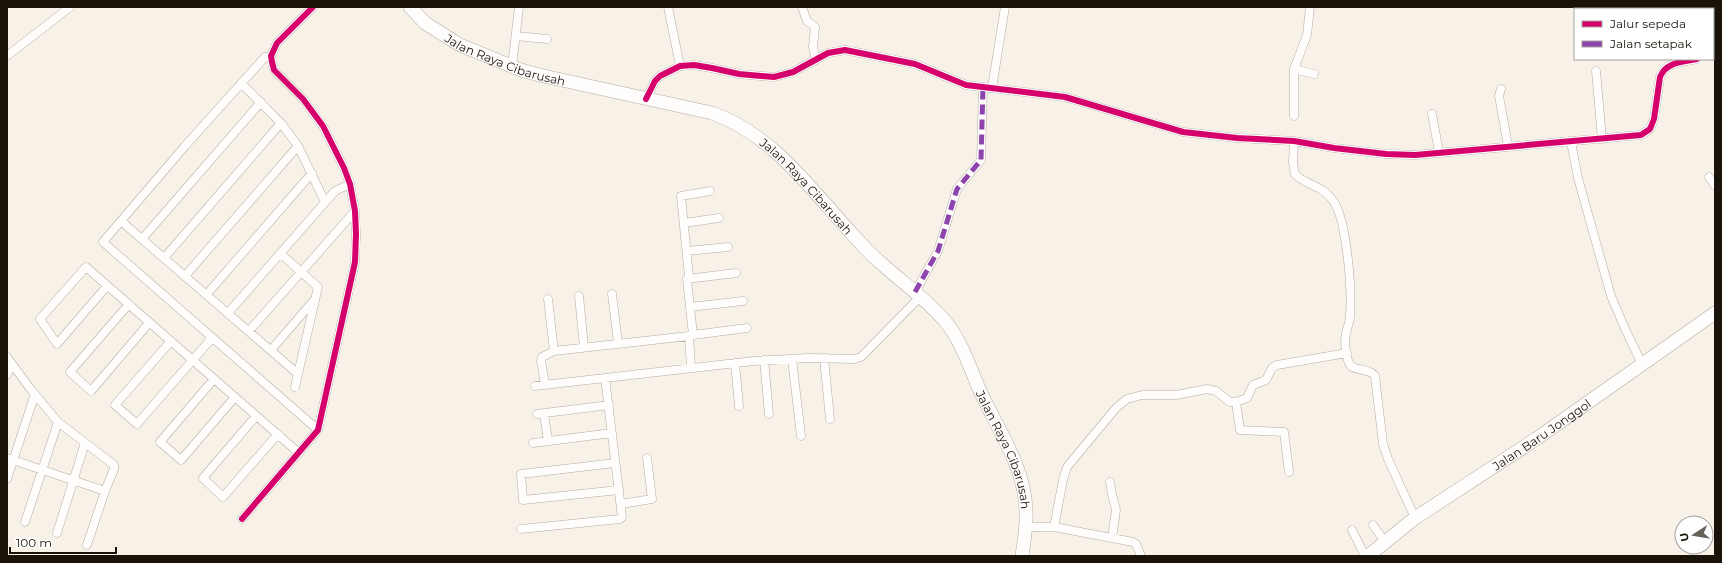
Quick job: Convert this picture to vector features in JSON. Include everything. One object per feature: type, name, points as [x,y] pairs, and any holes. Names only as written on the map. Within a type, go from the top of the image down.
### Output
[{"type":"main road","name":"Jalan Raya Cibarusah","points":[[410,7],[425,23],[456,43],[512,66],[540,75],[712,113],[724,117],[760,138],[794,168],[850,232],[882,264],[939,314],[950,328],[1013,454],[1022,480],[1025,494],[1026,527],[1022,556]]},
{"type":"main road","name":"Jalan Baru Jonggol","points":[[1368,556],[1415,518],[1511,456],[1715,313]]},
{"type":"street","points":[[7,56],[70,7]]},
{"type":"street","points":[[242,519],[318,430],[355,262],[355,211],[350,184],[338,154],[323,126],[303,100],[274,70],[271,56],[277,43],[313,7]]},
{"type":"street","points":[[512,66],[519,7]]},
{"type":"street","points":[[668,7],[680,66]]},
{"type":"street","points":[[802,7],[807,21],[815,28],[813,47],[816,60]]},
{"type":"street","points":[[992,88],[1005,7]]},
{"type":"street","points":[[1294,116],[1294,69],[1307,35],[1310,7]]},
{"type":"street","points":[[516,36],[547,39]]},
{"type":"street","points":[[646,99],[655,81],[660,76],[680,66],[700,66],[739,74],[774,77],[793,72],[836,51],[853,50],[915,64],[966,85],[1066,97],[1183,132],[1237,138],[1294,141],[1334,148],[1386,154],[1414,155],[1641,135],[1650,129],[1654,119],[1662,71],[1669,65],[1692,60]]},
{"type":"street","points":[[271,56],[265,57],[241,83],[103,242],[318,430]]},
{"type":"street","points":[[1294,69],[1314,74]]},
{"type":"street","points":[[1596,71],[1602,139]]},
{"type":"street","points":[[241,83],[281,123],[298,146],[325,202]]},
{"type":"street","points":[[535,386],[764,360],[824,358],[848,360],[860,357],[918,294],[938,251],[957,189],[982,160],[983,87]]},
{"type":"street","points":[[1501,89],[1499,96],[1508,146]]},
{"type":"street","points":[[142,239],[261,102]]},
{"type":"street","points":[[1432,114],[1439,152]]},
{"type":"street","points":[[164,258],[281,123]]},
{"type":"street","points":[[1294,141],[1293,162],[1295,174],[1324,191],[1334,202],[1343,228],[1348,263],[1350,312],[1346,334],[1347,352],[1350,366],[1369,371],[1375,376],[1383,444],[1388,459],[1415,518]]},
{"type":"street","points":[[1571,142],[1578,178],[1611,296],[1642,364]]},
{"type":"street","points":[[185,276],[298,146]]},
{"type":"street","points":[[206,294],[312,173]]},
{"type":"street","points":[[1709,177],[1715,186]]},
{"type":"street","points":[[228,313],[335,191],[350,184]]},
{"type":"street","points":[[691,368],[690,307],[687,279],[689,277],[681,196],[710,191]]},
{"type":"street","points":[[249,332],[355,211]]},
{"type":"street","points":[[684,223],[719,218]]},
{"type":"street","points":[[121,221],[298,374]]},
{"type":"street","points":[[687,251],[728,247]]},
{"type":"street","points":[[280,253],[318,287],[295,387]]},
{"type":"street","points":[[107,286],[57,344],[40,319],[86,267],[299,453]]},
{"type":"street","points":[[687,279],[736,273]]},
{"type":"street","points":[[612,294],[618,343]]},
{"type":"street","points":[[579,296],[584,347]]},
{"type":"street","points":[[271,350],[316,299]]},
{"type":"street","points":[[548,300],[554,351]]},
{"type":"street","points":[[690,307],[743,301]]},
{"type":"street","points":[[128,304],[70,372],[91,391],[150,323]]},
{"type":"street","points":[[545,384],[541,361],[542,356],[554,351],[746,328]]},
{"type":"street","points":[[171,341],[115,405],[137,424],[212,338]]},
{"type":"street","points":[[1054,527],[1067,467],[1116,408],[1126,399],[1142,395],[1170,396],[1207,389],[1216,391],[1230,402],[1236,402],[1247,398],[1253,385],[1266,380],[1272,368],[1277,365],[1347,352]]},
{"type":"street","points":[[824,358],[830,419]]},
{"type":"street","points":[[792,359],[801,436]]},
{"type":"street","points":[[7,375],[9,360]]},
{"type":"street","points":[[9,360],[58,422],[114,465],[114,469],[87,545]]},
{"type":"street","points":[[764,360],[768,414]]},
{"type":"street","points":[[735,363],[739,406]]},
{"type":"street","points":[[521,530],[620,519],[622,515],[621,504],[605,378]]},
{"type":"street","points":[[214,379],[160,442],[181,460],[235,397]]},
{"type":"street","points":[[7,479],[10,459],[35,394]]},
{"type":"street","points":[[1236,402],[1240,430],[1284,432],[1289,472]]},
{"type":"street","points":[[548,441],[541,414],[609,405]]},
{"type":"street","points":[[256,416],[203,478],[223,497],[278,434]]},
{"type":"street","points":[[25,522],[58,422]]},
{"type":"street","points":[[533,443],[612,433]]},
{"type":"street","points":[[57,533],[85,443]]},
{"type":"street","points":[[621,504],[652,499],[647,458]]},
{"type":"street","points":[[10,459],[105,492]]},
{"type":"street","points":[[615,463],[521,474],[523,500],[619,490]]},
{"type":"street","points":[[1110,482],[1116,510],[1112,538]]},
{"type":"street","points":[[1373,525],[1385,542]]},
{"type":"street","points":[[1026,527],[1054,527],[1136,544],[1141,556]]},
{"type":"street","points":[[1352,530],[1365,556]]},
{"type":"marked path","points":[[915,292],[938,251],[957,189],[981,160],[983,87]]},
{"type":"cycle path","points":[[242,519],[318,430],[355,262],[355,211],[350,184],[344,168],[323,126],[303,99],[274,70],[271,56],[277,43],[313,7]]},
{"type":"cycle path","points":[[646,99],[655,81],[660,76],[680,66],[694,65],[739,74],[774,77],[793,72],[828,53],[845,50],[915,64],[966,85],[1065,97],[1183,132],[1237,138],[1294,141],[1334,148],[1386,154],[1415,155],[1641,135],[1650,129],[1654,119],[1660,77],[1663,72],[1670,66],[1691,60]]}]
